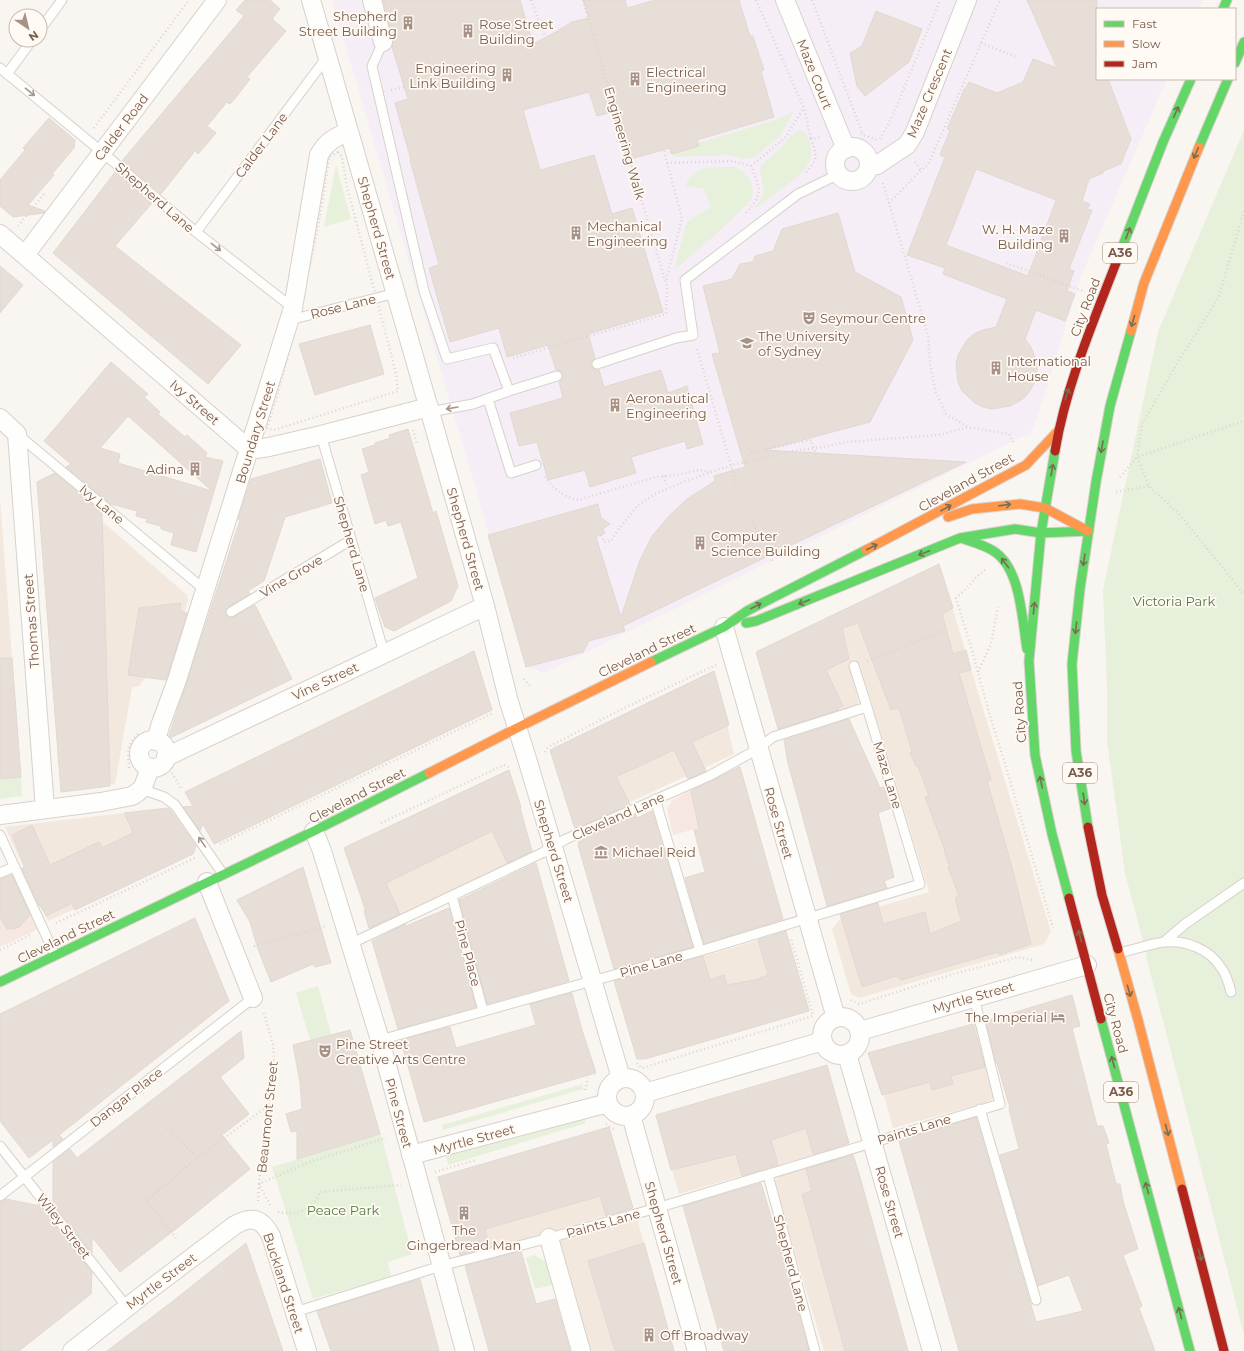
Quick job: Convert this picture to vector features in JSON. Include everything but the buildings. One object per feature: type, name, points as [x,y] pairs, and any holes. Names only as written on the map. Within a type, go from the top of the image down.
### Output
[{"type":"main road","points":[[1236,61],[1244,42]]},
{"type":"main road","name":"City Road","points":[[1190,1351],[1052,834],[1035,755],[1029,661],[1041,533],[1058,431],[1066,399],[1075,370],[1163,142],[1191,80]]},
{"type":"main road","name":"City Road","points":[[1224,1351],[1138,1020],[1102,895],[1089,831],[1076,751],[1072,664],[1080,589],[1110,406],[1144,283],[1155,253],[1228,80]]},
{"type":"main road","name":"Cleveland Street","points":[[0,982],[314,831],[517,728],[724,627],[747,610],[900,533],[1026,465],[1058,431]]},
{"type":"main road","name":"Cleveland Street","points":[[900,533],[972,509],[1012,504],[1045,508],[1089,531]]},
{"type":"main road","name":"Cleveland Street","points":[[724,627],[756,622],[960,538],[1015,529],[1041,533],[1089,531]]},
{"type":"main road","points":[[960,538],[985,546],[1000,555],[1010,570],[1016,587],[1029,661]]},
{"type":"street","name":"Calder Road","points":[[26,255],[217,0]]},
{"type":"street","name":"Shepherd Street","points":[[311,0],[348,132],[430,409],[485,606],[517,728],[622,1078]]},
{"type":"street","points":[[372,0],[383,42]]},
{"type":"street","name":"Maze Court","points":[[785,0],[846,149]]},
{"type":"street","name":"Maze Crescent","points":[[873,166],[907,145],[915,132],[967,0]]},
{"type":"street","name":"Boundary Street","points":[[156,741],[177,680],[250,450],[291,314],[319,155],[328,142],[337,136],[348,132]]},
{"type":"street","points":[[851,147],[860,149],[867,156],[873,166],[865,175],[856,180],[846,180],[842,178],[836,170],[836,159],[842,151],[846,149],[851,147]]},
{"type":"street","name":"Ivy Street","points":[[0,234],[250,450]]},
{"type":"street","points":[[250,450],[269,447],[430,409]]},
{"type":"street","name":"Ivy Lane","points":[[0,418],[17,434]]},
{"type":"street","name":"Thomas Street","points":[[17,434],[46,809]]},
{"type":"street","name":"Vine Street","points":[[168,763],[384,654],[485,606]]},
{"type":"street","name":"Rose Street","points":[[724,627],[836,1018]]},
{"type":"street","points":[[149,740],[156,741],[164,746],[167,752],[168,763],[150,768],[141,763],[138,753],[141,746],[146,742],[149,740]]},
{"type":"street","points":[[0,815],[132,796],[141,789],[150,768]]},
{"type":"street","name":"Pine Street","points":[[314,831],[322,851],[380,1040],[464,1351]]},
{"type":"street","points":[[207,882],[253,998]]},
{"type":"street","name":"Myrtle Street","points":[[860,1031],[1087,965]]},
{"type":"street","points":[[841,1017],[853,1020],[860,1031],[859,1042],[856,1048],[846,1054],[835,1054],[830,1051],[823,1041],[822,1035],[826,1024],[836,1018],[841,1017]]},
{"type":"street","points":[[645,1093],[823,1041]]},
{"type":"street","name":"Rose Street","points":[[846,1054],[932,1351]]},
{"type":"street","points":[[622,1078],[635,1080],[641,1085],[645,1093],[643,1106],[638,1112],[631,1115],[624,1116],[617,1114],[608,1103],[607,1095],[610,1088],[614,1082],[622,1078]]},
{"type":"street","name":"Myrtle Street","points":[[411,1155],[608,1103]]},
{"type":"street","name":"Shepherd Street","points":[[631,1115],[697,1351]]},
{"type":"street","name":"Myrtle Street","points":[[72,1351],[235,1225],[244,1221],[256,1212]]},
{"type":"street","name":"Buckland Street","points":[[256,1212],[271,1236],[307,1351]]},
{"type":"street","points":[[549,1238],[581,1351]]},
{"type":"lane","points":[[48,19],[62,0]]},
{"type":"lane","points":[[383,42],[372,66],[424,291],[447,359],[493,348],[509,391]]},
{"type":"lane","points":[[7,74],[26,48]]},
{"type":"lane","name":"Calder Lane","points":[[196,232],[327,57]]},
{"type":"lane","name":"Shepherd Lane","points":[[0,68],[86,138],[291,314]]},
{"type":"lane","points":[[597,364],[676,338],[693,335],[685,280],[798,194],[839,174]]},
{"type":"lane","name":"Rose Lane","points":[[291,314],[396,293]]},
{"type":"lane","points":[[430,409],[474,404],[557,376]]},
{"type":"lane","points":[[488,399],[511,473],[536,465]]},
{"type":"lane","name":"Ivy Lane","points":[[17,434],[205,590]]},
{"type":"lane","name":"Shepherd Lane","points":[[321,435],[384,654]]},
{"type":"lane","name":"Vine Grove","points":[[231,612],[351,540]]},
{"type":"lane","name":"Maze Lane","points":[[854,666],[920,884]]},
{"type":"lane","name":"Cleveland Lane","points":[[350,944],[553,847],[566,839],[709,776],[758,749],[773,738],[867,707]]},
{"type":"lane","points":[[141,789],[164,797],[173,802],[223,874]]},
{"type":"lane","points":[[655,799],[700,951]]},
{"type":"lane","points":[[0,835],[55,955]]},
{"type":"lane","points":[[0,873],[14,867]]},
{"type":"lane","points":[[1164,942],[1185,924],[1244,883]]},
{"type":"lane","name":"Pine Lane","points":[[380,1040],[700,951],[920,884]]},
{"type":"lane","name":"Pine Place","points":[[452,896],[483,1011]]},
{"type":"lane","points":[[1118,953],[1164,942],[1189,944],[1209,954],[1222,969],[1231,992]]},
{"type":"lane","name":"Dangar Place","points":[[0,1196],[253,998]]},
{"type":"lane","name":"Paints Lane","points":[[295,1312],[441,1266],[656,1208],[1000,1104],[974,998]]},
{"type":"lane","points":[[980,1109],[1036,1300]]},
{"type":"lane","name":"Wiley Street","points":[[0,1146],[127,1307]]},
{"type":"lane","name":"Shepherd Lane","points":[[768,1175],[815,1351]]},
{"type":"path","points":[[86,138],[189,0]]},
{"type":"path","points":[[531,0],[545,38]]},
{"type":"path","name":"Engineering Walk","points":[[501,368],[508,360],[666,314],[668,287],[583,0]]},
{"type":"path","points":[[756,0],[804,108],[811,139]]},
{"type":"path","points":[[812,0],[863,135]]},
{"type":"path","points":[[880,139],[893,115],[940,0]]},
{"type":"path","points":[[888,203],[928,165],[1000,0]]},
{"type":"path","points":[[981,43],[1017,57]]},
{"type":"path","points":[[751,166],[786,137],[804,108]]},
{"type":"path","points":[[664,151],[682,218],[666,281]]},
{"type":"path","points":[[667,163],[732,161],[751,166]]},
{"type":"path","points":[[744,215],[755,203],[759,193],[759,184],[751,166]]},
{"type":"path","points":[[873,166],[888,203],[928,335],[930,362],[935,390],[946,414],[968,427],[1009,434],[1016,447]]},
{"type":"path","points":[[18,226],[48,189]]},
{"type":"path","points":[[1244,211],[1220,296],[1175,367],[1142,424],[1137,457],[1149,486],[1179,514],[1244,594]]},
{"type":"path","points":[[1006,263],[1078,290]]},
{"type":"path","points":[[693,335],[737,486]]},
{"type":"path","points":[[1118,478],[1137,457],[1244,421]]},
{"type":"path","points":[[410,423],[418,445]]},
{"type":"path","points":[[601,535],[604,542],[611,541],[637,506],[662,491],[732,465],[846,442],[939,435],[968,427]]},
{"type":"path","points":[[744,462],[752,452],[811,440],[817,457]]},
{"type":"path","points":[[536,465],[553,488],[571,498],[578,500],[656,477],[676,475],[699,470],[712,472]]},
{"type":"path","points":[[664,476],[666,484]]},
{"type":"path","points":[[1112,492],[1149,486]]},
{"type":"path","points":[[750,516],[773,562]]},
{"type":"path","points":[[988,564],[985,571],[977,576],[956,598],[1055,934]]},
{"type":"path","points":[[978,672],[991,644],[999,603]]},
{"type":"path","points":[[854,666],[945,630]]},
{"type":"path","points":[[545,753],[548,747],[620,710],[732,657]]},
{"type":"path","points":[[214,848],[267,821],[494,713],[494,707]]},
{"type":"path","points":[[129,770],[128,749],[135,736],[140,731]]},
{"type":"path","points":[[168,763],[183,793]]},
{"type":"path","points":[[379,824],[504,765],[513,769]]},
{"type":"path","name":"Cleveland Street","points":[[0,950],[199,856]]},
{"type":"path","points":[[633,1058],[642,1068],[813,1016],[787,924]]},
{"type":"path","points":[[257,945],[320,928]]},
{"type":"path","points":[[875,999],[957,973],[1018,957],[1038,960]]},
{"type":"path","name":"Beaumont Street","points":[[253,998],[264,999],[267,1007],[263,1010],[271,1037],[274,1059],[259,1184]]},
{"type":"path","points":[[176,1238],[146,1201],[197,1158],[269,1105]]},
{"type":"path","points":[[604,1123],[615,1129],[617,1137]]},
{"type":"path","points":[[167,1128],[197,1158]]},
{"type":"path","points":[[259,1184],[309,1162],[385,1137],[388,1139]]},
{"type":"path","points":[[435,1176],[434,1173],[479,1159]]},
{"type":"path","points":[[259,1184],[271,1207]]},
{"type":"path","points":[[256,1212],[259,1184]]},
{"type":"path","points":[[275,1211],[292,1213],[306,1210],[315,1201],[320,1192],[404,1185]]},
{"type":"shaded area","name":"The University of Sydney","points":[[332,0],[1202,0],[1198,8],[1096,8],[1096,80],[1167,80],[1082,274],[1031,434],[1017,439],[545,673],[528,667]]},
{"type":"shaded area","points":[[50,476],[187,595],[188,600],[163,679],[146,677],[139,686],[132,687],[115,784],[61,789],[39,482]]},
{"type":"shaded area","points":[[0,498],[21,777],[0,779]]},
{"type":"shaded area","points":[[939,564],[1051,932],[1044,944],[859,998],[851,994],[832,929],[841,918],[929,892],[860,665],[851,671],[860,706],[778,729],[756,652]]},
{"type":"shaded area","points":[[711,672],[716,675],[734,754],[628,803],[591,731]]},
{"type":"shaded area","points":[[739,766],[753,813],[673,835],[667,809],[672,800]]},
{"type":"shaded area","points":[[509,771],[532,852],[370,930],[346,846]]},
{"type":"shaded area","points":[[123,813],[151,874],[48,921],[5,827]]},
{"type":"shaded area","points":[[11,873],[38,929],[0,947],[0,878]]},
{"type":"shaded area","points":[[759,940],[782,1019],[615,982]]},
{"type":"shaded area","points":[[976,1024],[994,1098],[985,1103],[893,1128],[872,1053]]},
{"type":"shaded area","points":[[825,1066],[848,1145],[679,1194],[656,1115]]},
{"type":"shaded area","points":[[609,1129],[632,1208],[462,1258],[440,1177]]},
{"type":"shaded area","points":[[851,1154],[907,1351],[824,1351],[774,1182],[779,1176]]},
{"type":"shaded area","points":[[637,1219],[674,1351],[591,1351],[567,1266],[564,1265],[557,1239]]},
{"type":"green space","points":[[794,111],[780,136],[754,157],[744,159],[729,155],[674,157],[668,152],[779,119]]},
{"type":"green space","points":[[800,130],[806,133],[810,145],[811,156],[808,165],[800,175],[752,211],[761,199],[764,192],[760,171],[761,165],[787,141],[791,135]]},
{"type":"green space","name":"Victoria Park","points":[[1244,130],[1244,1335],[1125,873],[1107,740],[1107,689],[1103,590],[1158,332]]},
{"type":"green space","points":[[336,165],[351,219],[324,227]]},
{"type":"green space","points":[[714,167],[735,167],[747,176],[752,184],[753,194],[750,201],[721,230],[674,270],[687,222],[711,207],[704,189],[686,186],[689,179],[693,174],[706,169]]},
{"type":"green space","points":[[21,777],[22,796],[0,799],[0,779]]},
{"type":"green space","points":[[318,986],[331,1034],[310,1040],[296,993]]},
{"type":"green space","points":[[583,1084],[583,1089],[443,1130],[442,1125]]},
{"type":"green space","points":[[584,1117],[586,1123],[448,1165],[446,1156]]},
{"type":"green space","name":"Peace Park","points":[[381,1134],[412,1254],[388,1262],[391,1277],[313,1299],[272,1167]]},
{"type":"green space","points":[[534,1255],[546,1262],[552,1285],[535,1289],[526,1258]]},
{"type":"traffic: fast","points":[[1223,8],[1227,0]]},
{"type":"traffic: fast","points":[[1236,61],[1244,42]]},
{"type":"traffic: fast","points":[[1116,263],[1163,142],[1191,80]]},
{"type":"traffic: fast","points":[[1199,147],[1228,80]]},
{"type":"traffic: fast","points":[[1088,827],[1076,751],[1072,664],[1080,589],[1096,482],[1110,406],[1131,331]]},
{"type":"traffic: fast","points":[[1055,451],[1041,533],[1029,661],[1035,755],[1052,834],[1069,898]]},
{"type":"traffic: fast","points":[[746,623],[756,621],[960,538],[1015,529],[1041,533],[1089,531]]},
{"type":"traffic: fast","points":[[961,538],[995,552],[1004,560],[1010,571],[1019,596],[1027,649]]},
{"type":"traffic: fast","points":[[651,662],[724,627],[747,611],[866,550]]},
{"type":"traffic: fast","points":[[0,982],[314,831],[429,773]]},
{"type":"traffic: fast","points":[[1101,1019],[1190,1351]]},
{"type":"traffic: slow","points":[[1131,331],[1144,283],[1199,147]]},
{"type":"traffic: slow","points":[[866,550],[1026,465],[1058,431]]},
{"type":"traffic: slow","points":[[948,517],[972,509],[1020,504],[1045,508],[1088,531]]},
{"type":"traffic: slow","points":[[429,773],[651,662]]},
{"type":"traffic: slow","points":[[1118,949],[1182,1189]]},
{"type":"traffic: jam","points":[[1055,451],[1073,379],[1116,263]]},
{"type":"traffic: jam","points":[[1088,827],[1102,895],[1118,949]]},
{"type":"traffic: jam","points":[[1069,898],[1101,1019]]},
{"type":"traffic: jam","points":[[1182,1189],[1224,1351]]},
{"type":"place","name":"Shepherd Street Building","points":[[408,23]]},
{"type":"place","name":"Rose Street Building","points":[[468,31]]},
{"type":"place","name":"Engineering Link Building","points":[[507,75]]},
{"type":"place","name":"Electrical Engineering","points":[[635,79]]},
{"type":"place","name":"Mechanical Engineering","points":[[576,233]]},
{"type":"place","name":"W. H. Maze Building","points":[[1064,236]]},
{"type":"place","name":"Seymour Centre","points":[[809,318]]},
{"type":"place","name":"The University of Sydney","points":[[747,343]]},
{"type":"place","name":"International House","points":[[996,368]]},
{"type":"place","name":"Aeronautical Engineering","points":[[615,405]]},
{"type":"place","name":"Adina","points":[[195,469]]},
{"type":"place","name":"Computer Science Building","points":[[700,543]]},
{"type":"place","name":"Michael Reid","points":[[601,852]]},
{"type":"place","name":"The Imperial","points":[[1058,1017]]},
{"type":"place","name":"Pine Street Creative Arts Centre","points":[[325,1051]]},
{"type":"place","name":"The Gingerbread Man","points":[[464,1213]]},
{"type":"place","name":"Off Broadway","points":[[649,1335]]}]
